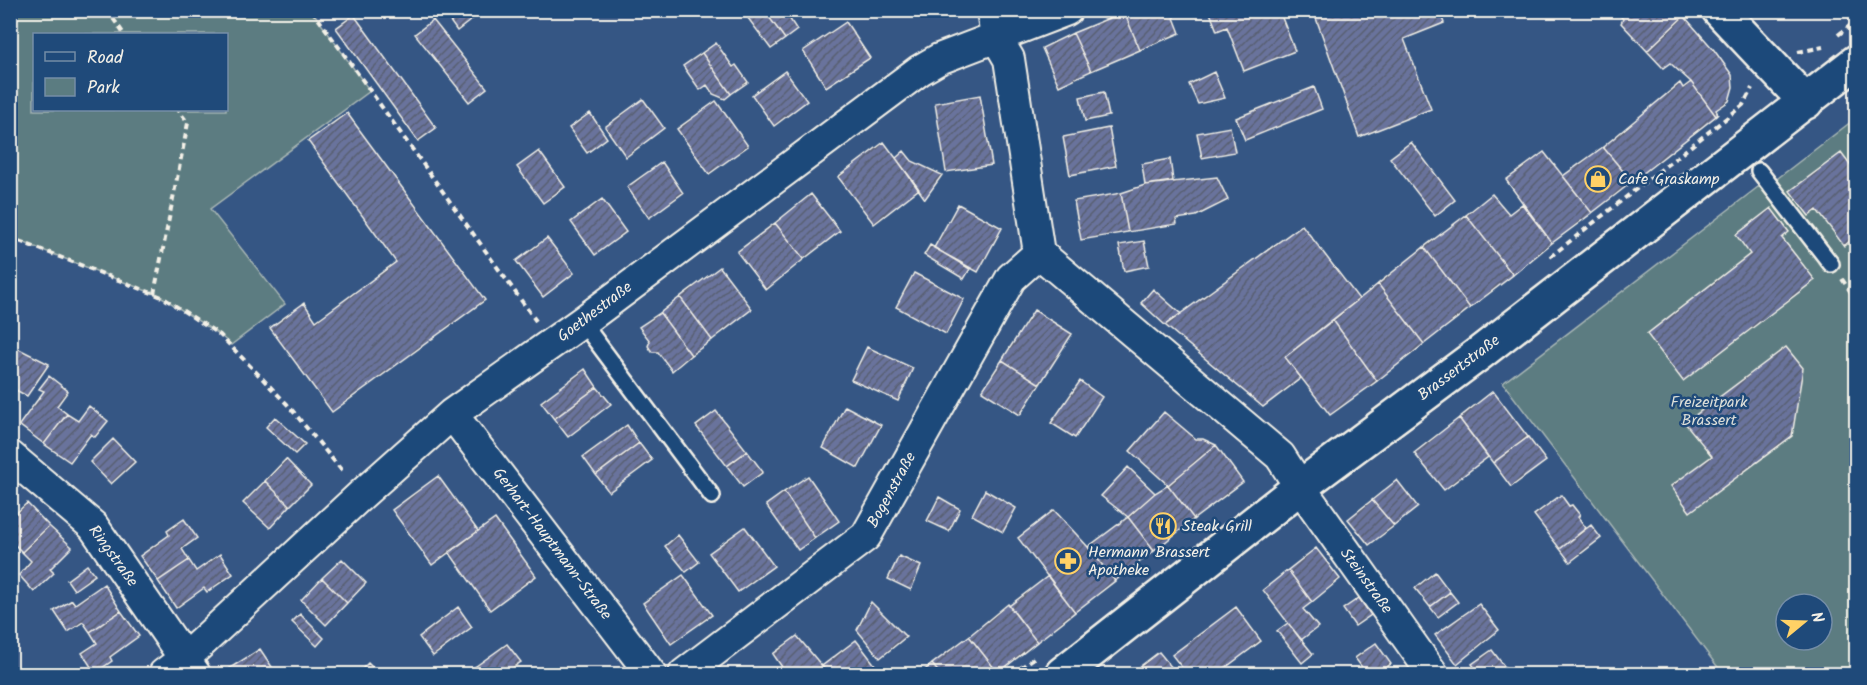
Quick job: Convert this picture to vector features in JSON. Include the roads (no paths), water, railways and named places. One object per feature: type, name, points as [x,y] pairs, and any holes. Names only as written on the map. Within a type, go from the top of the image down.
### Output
[{"type":"main road","points":[[1719,10],[1806,102]]},
{"type":"main road","name":"Brassertstraße","points":[[1062,675],[1300,488],[1480,353],[1857,62]]},
{"type":"street","name":"Goethestraße","points":[[181,669],[361,495],[452,414],[582,322],[920,70],[994,24],[1067,10]]},
{"type":"street","points":[[994,24],[1009,59],[1040,253],[1280,456],[1300,488]]},
{"type":"street","name":"Bogenstraße","points":[[684,675],[867,536],[1011,278],[1040,253]]},
{"type":"street","name":"Gerhart-Hauptmann-Straße","points":[[452,414],[651,675]]},
{"type":"street","name":"Ringstraße","points":[[10,456],[93,526],[181,669]]},
{"type":"street","name":"Steinstraße","points":[[1300,488],[1433,675]]},
{"type":"lane","points":[[1759,171],[1831,264]]},
{"type":"lane","points":[[582,322],[712,496]]},
{"type":"place","name":"Cafe Graskamp","points":[[1598,179]]},
{"type":"place","name":"Steak Grill","points":[[1163,526]]},
{"type":"place","name":"Hermann Brassert Apotheke","points":[[1068,561]]},
{"type":"park label","name":"Freizeitpark Brassert","points":[[1709,411]]}]
